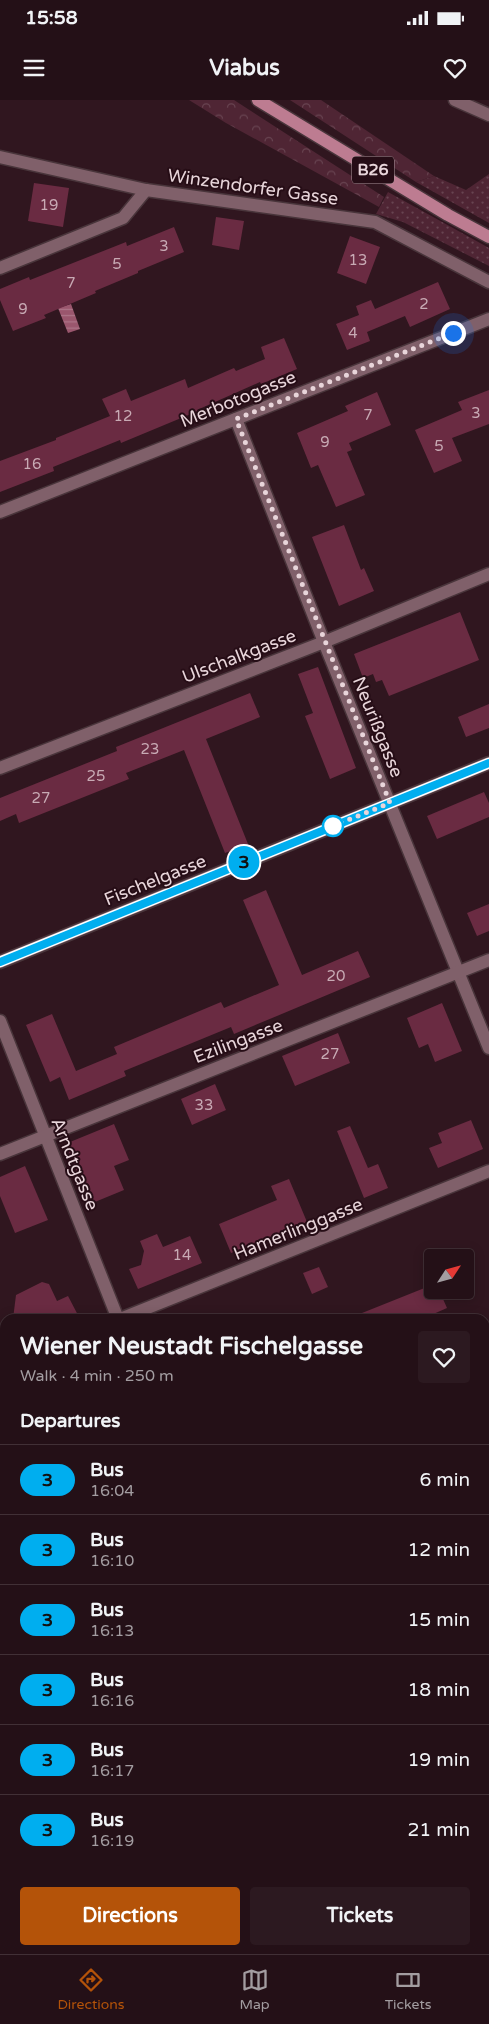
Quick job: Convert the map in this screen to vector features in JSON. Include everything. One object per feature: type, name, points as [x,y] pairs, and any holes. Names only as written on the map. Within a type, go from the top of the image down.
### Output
[{"type":"main road","name":"B26","points":[[258,100],[448,215],[489,237]]},
{"type":"street","points":[[454,100],[489,115]]},
{"type":"street","name":"Winzendorfer Gasse","points":[[0,157],[146,190],[375,222],[489,282]]},
{"type":"street","points":[[0,268],[123,218],[146,190]]},
{"type":"street","name":"Merbotogasse","points":[[0,512],[489,319]]},
{"type":"street","name":"Neurißgasse","points":[[236,419],[324,642],[489,1048]]},
{"type":"street","name":"Ulschalkgasse","points":[[0,768],[324,642],[489,574]]},
{"type":"street","name":"Fischelgasse","points":[[0,962],[489,763]]},
{"type":"street","name":"Ezilingasse","points":[[0,1154],[489,960]]},
{"type":"street","name":"Arndtgasse","points":[[0,1021],[117,1314]]},
{"type":"street","name":"Hamerlinggasse","points":[[132,1314],[489,1171]]},
{"type":"green space","points":[[189,100],[234,100],[384,197],[379,207],[226,123]]},
{"type":"green space","points":[[290,100],[321,100],[434,176],[416,182]]},
{"type":"green space","points":[[489,174],[489,223],[416,182],[434,176],[466,190]]},
{"type":"green space","points":[[388,192],[489,248],[489,266],[403,222],[376,214]]},
{"type":"shaded area","points":[[71,304],[80,329],[68,333],[58,308]]},
{"type":"building","points":[[34,183],[69,188],[63,227],[28,221]]},
{"type":"building","points":[[216,217],[244,221],[239,250],[212,245]]},
{"type":"building","points":[[174,227],[184,252],[138,271],[138,273],[95,291],[96,293],[44,315],[46,318],[13,331],[0,300],[0,289],[29,277],[30,280],[126,242],[127,246]]},
{"type":"building","points":[[350,236],[380,247],[366,284],[337,273]]},
{"type":"building","points":[[438,282],[450,309],[410,327],[405,316],[367,332],[370,341],[347,350],[336,324],[359,315],[356,306],[371,300],[375,309]]},
{"type":"building","points":[[284,338],[297,369],[261,384],[260,382],[198,411],[121,443],[120,440],[53,467],[54,471],[0,492],[0,461],[56,440],[56,438],[110,416],[102,399],[126,389],[131,401],[185,379],[188,388],[234,368],[236,371],[265,359],[261,347]]},
{"type":"building","points":[[489,390],[489,424],[452,438],[462,461],[434,473],[415,430],[462,410],[458,402]]},
{"type":"building","points":[[377,392],[391,425],[349,443],[352,450],[347,452],[365,495],[336,507],[318,465],[311,468],[297,433],[348,411],[345,406]]},
{"type":"building","points":[[344,525],[361,570],[364,568],[374,591],[339,606],[312,537]]},
{"type":"building","points":[[460,612],[479,660],[389,696],[382,680],[376,682],[373,674],[363,678],[354,654]]},
{"type":"building","points":[[318,667],[356,768],[330,779],[305,716],[313,713],[298,674]]},
{"type":"building","points":[[250,693],[260,717],[206,739],[248,844],[225,853],[184,750],[126,773],[129,779],[19,823],[16,814],[0,821],[0,798],[117,751],[116,747]]},
{"type":"building","points":[[489,704],[489,728],[466,737],[458,717]]},
{"type":"building","points":[[484,792],[489,803],[489,817],[437,839],[427,816]]},
{"type":"building","points":[[266,890],[302,975],[358,951],[370,977],[234,1034],[231,1027],[124,1071],[126,1076],[69,1100],[60,1077],[50,1082],[26,1025],[52,1014],[76,1071],[117,1054],[114,1047],[221,1002],[224,1008],[279,985],[243,900]]},
{"type":"building","points":[[489,904],[489,931],[477,936],[467,913]]},
{"type":"building","points":[[442,1003],[462,1051],[435,1062],[428,1044],[419,1048],[407,1018]]},
{"type":"building","points":[[338,1033],[350,1063],[295,1086],[282,1056]]},
{"type":"building","points":[[215,1084],[226,1110],[192,1125],[181,1099]]},
{"type":"building","points":[[471,1120],[483,1149],[438,1168],[429,1148],[442,1143],[438,1133]]},
{"type":"building","points":[[114,1124],[129,1160],[114,1166],[124,1190],[90,1204],[67,1147],[70,1142]]},
{"type":"building","points":[[350,1126],[368,1168],[378,1164],[388,1188],[364,1198],[337,1131]]},
{"type":"building","points":[[25,1166],[48,1220],[15,1233],[0,1196],[0,1177]]},
{"type":"building","points":[[289,1179],[307,1222],[231,1253],[219,1224],[277,1200],[271,1186]]},
{"type":"building","points":[[157,1234],[163,1247],[190,1236],[202,1263],[138,1289],[129,1269],[141,1265],[144,1251],[140,1241]]},
{"type":"building","points":[[319,1267],[328,1287],[312,1294],[303,1273]]},
{"type":"building","points":[[42,1282],[49,1284],[57,1301],[68,1296],[77,1314],[14,1314],[16,1295]]},
{"type":"building","points":[[424,1288],[424,1299],[443,1299],[447,1308],[433,1314],[360,1314]]},
{"type":"bus line","name":"3","points":[[0,962],[489,763]]},
{"type":"route","points":[[333,826],[390,803],[236,419],[453,333]]}]
